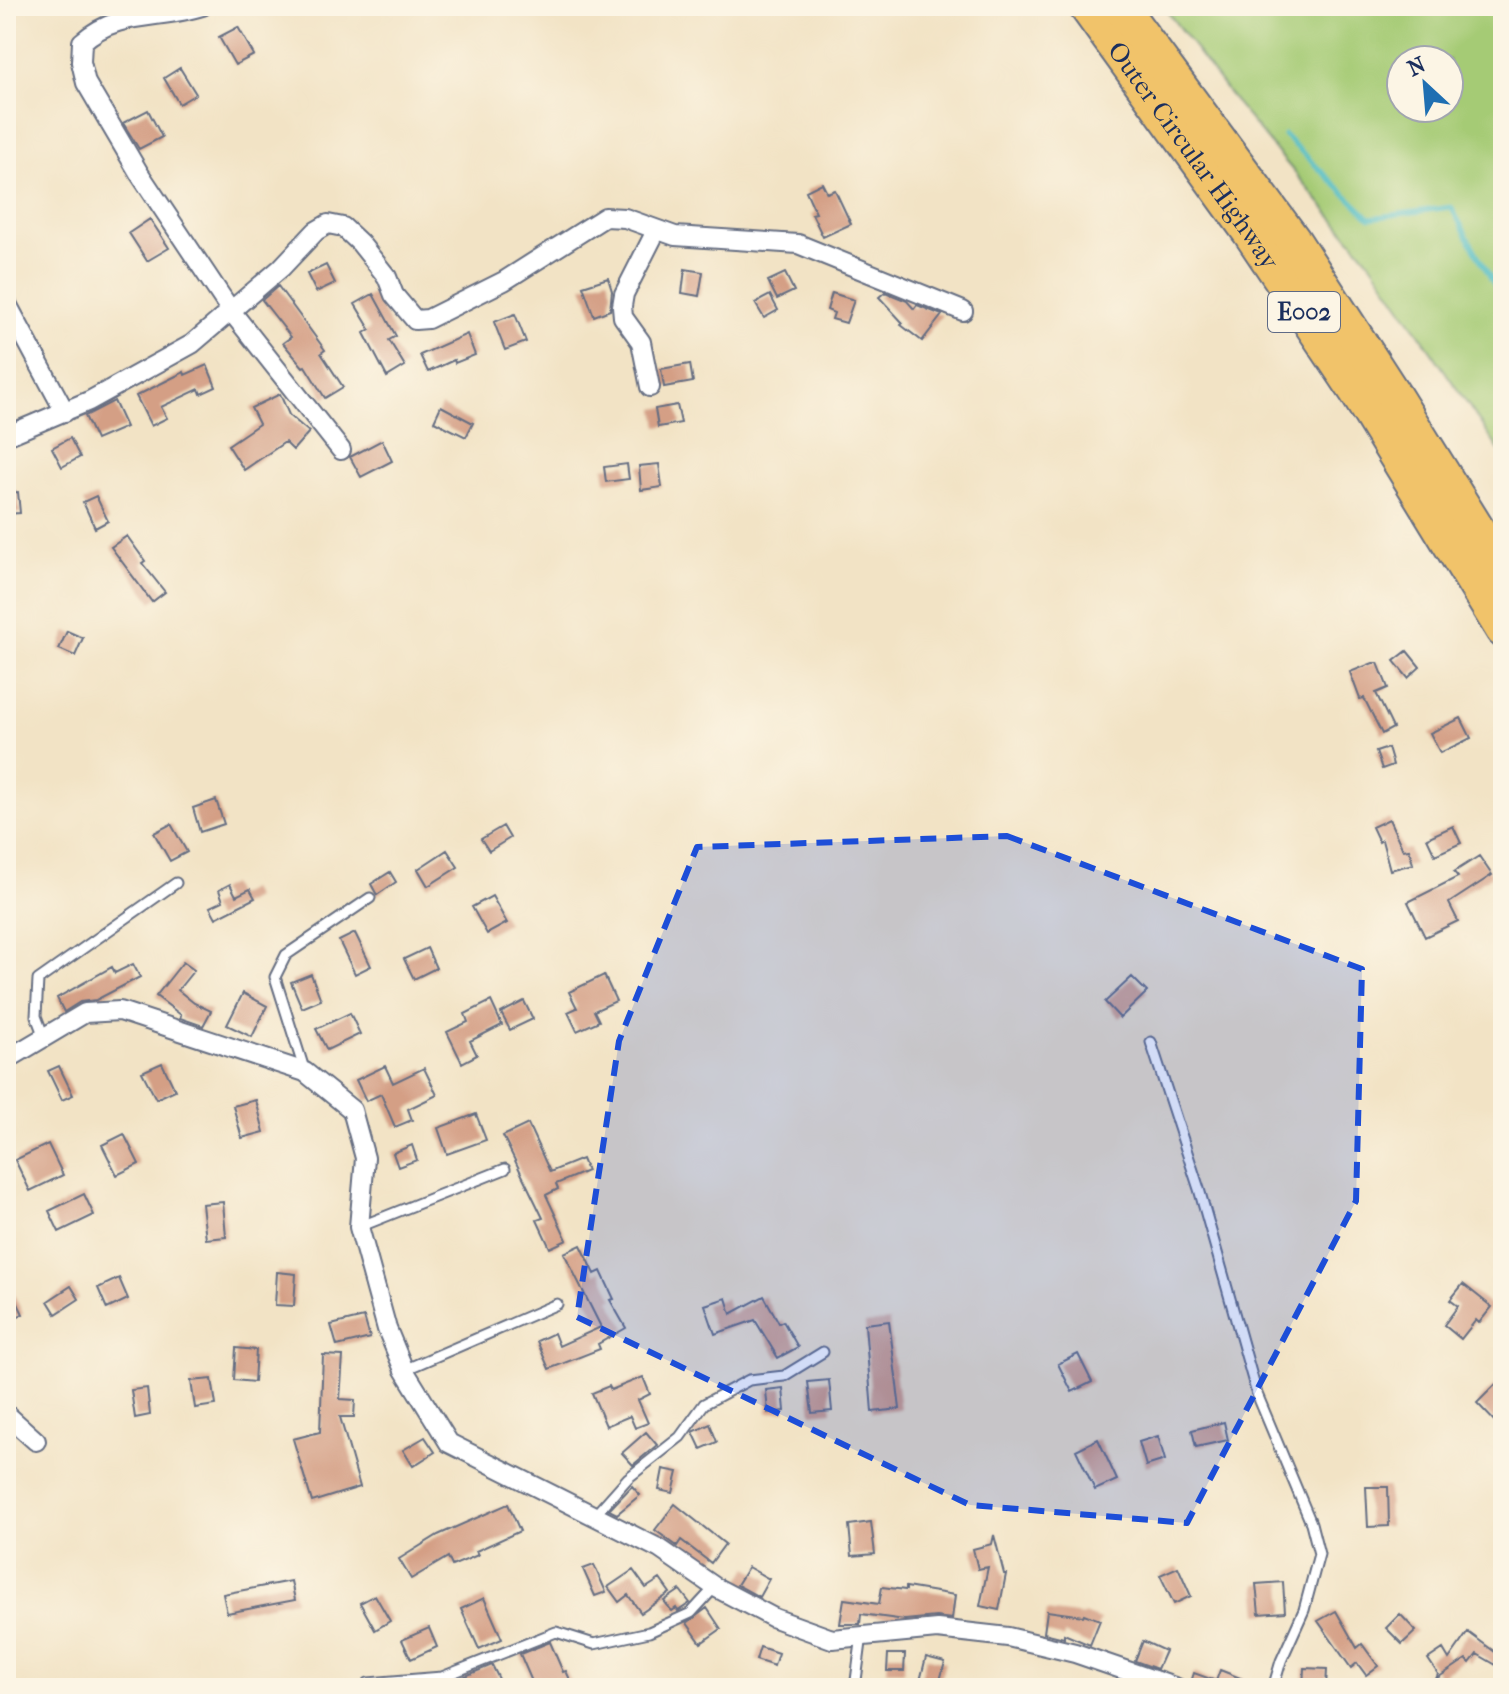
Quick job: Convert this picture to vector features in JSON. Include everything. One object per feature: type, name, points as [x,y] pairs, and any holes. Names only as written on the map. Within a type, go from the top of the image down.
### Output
[{"type":"highway","name":"Outer Circular Highway","points":[[1086,6],[1249,231],[1357,392],[1503,630]]},
{"type":"highway","name":"Outer Circular Highway","points":[[1120,6],[1293,240],[1503,571]]},
{"type":"street","points":[[202,6],[181,13],[113,22],[96,29],[82,42],[81,62],[86,83],[139,173],[231,311],[341,450]]},
{"type":"street","points":[[6,436],[65,412],[192,344],[281,268],[316,231],[328,224],[343,227],[360,243],[387,277],[394,295],[415,320],[428,319],[504,281],[605,217],[625,218],[675,236],[798,244],[963,311]]},
{"type":"street","points":[[650,387],[641,342],[623,317],[622,306],[624,294],[656,231]]},
{"type":"street","points":[[6,302],[65,412]]},
{"type":"street","points":[[6,1060],[85,1013],[120,1011],[305,1072],[352,1110],[365,1158],[359,1227],[387,1329],[404,1370],[449,1443],[660,1549],[715,1587],[774,1618],[832,1639],[937,1629],[1008,1637],[1075,1653],[1177,1688]]},
{"type":"street","points":[[6,1414],[36,1441]]},
{"type":"lane","points":[[44,1037],[36,1016],[38,980],[176,883]]},
{"type":"lane","points":[[305,1072],[275,977],[286,955],[370,898]]},
{"type":"lane","points":[[1151,1042],[1199,1189],[1257,1394],[1311,1523],[1319,1554],[1304,1610],[1281,1661],[1273,1688]]},
{"type":"lane","points":[[359,1227],[505,1169]]},
{"type":"lane","points":[[404,1370],[557,1304]]},
{"type":"lane","points":[[595,1515],[628,1478],[680,1437],[704,1404],[749,1380],[784,1376],[823,1352]]},
{"type":"lane","points":[[368,1683],[442,1677],[556,1632],[594,1644],[649,1632],[691,1613],[715,1587]]},
{"type":"lane","points":[[855,1688],[862,1635]]},
{"type":"highlighted area","points":[[1007,836],[1362,969],[1356,1201],[1187,1523],[970,1505],[577,1317],[619,1041],[697,847]]},
{"type":"green space","points":[[1163,6],[1503,6],[1503,456],[1371,263],[1235,102]]},
{"type":"building","points":[[238,27],[254,55],[235,65],[219,37]]},
{"type":"building","points":[[180,68],[196,94],[179,104],[164,78]]},
{"type":"building","points":[[148,110],[162,137],[139,149],[123,123]]},
{"type":"building","points":[[822,183],[827,193],[835,190],[851,224],[823,237],[806,191]]},
{"type":"building","points":[[150,219],[169,248],[147,261],[129,233]]},
{"type":"building","points":[[326,265],[335,283],[316,292],[307,274]]},
{"type":"building","points":[[685,269],[703,272],[699,296],[682,293]]},
{"type":"building","points":[[785,273],[794,291],[777,299],[768,281]]},
{"type":"building","points":[[608,278],[612,291],[610,310],[594,316],[583,286]]},
{"type":"building","points":[[278,286],[325,350],[321,353],[343,387],[325,398],[305,366],[283,343],[291,337],[262,300]]},
{"type":"building","points":[[885,292],[907,301],[914,309],[917,305],[942,315],[922,341],[901,325],[903,323],[879,297]]},
{"type":"building","points":[[832,293],[854,300],[846,323],[832,319],[834,313],[827,310]]},
{"type":"building","points":[[373,294],[396,336],[389,340],[405,366],[387,377],[364,333],[370,329],[355,304]]},
{"type":"building","points":[[770,295],[778,310],[764,318],[755,303]]},
{"type":"building","points":[[515,314],[526,342],[505,350],[494,322]]},
{"type":"building","points":[[467,334],[475,355],[455,363],[454,360],[428,372],[420,355]]},
{"type":"building","points":[[690,364],[693,382],[664,387],[661,369]]},
{"type":"building","points":[[207,365],[216,387],[201,394],[199,389],[161,407],[167,418],[151,426],[136,396],[184,372],[185,375]]},
{"type":"building","points":[[280,394],[289,415],[309,432],[293,450],[285,442],[244,470],[228,445],[259,424],[251,408]]},
{"type":"building","points":[[114,401],[126,427],[96,440],[85,416]]},
{"type":"building","points":[[677,405],[681,423],[658,427],[655,409]]},
{"type":"building","points":[[441,406],[473,423],[466,437],[434,421]]},
{"type":"building","points":[[70,438],[80,457],[62,467],[52,448]]},
{"type":"building","points":[[382,440],[392,461],[361,477],[350,457]]},
{"type":"building","points":[[627,464],[629,479],[606,482],[604,467]]},
{"type":"building","points":[[659,464],[662,487],[641,490],[639,466]]},
{"type":"building","points":[[18,492],[20,513],[6,514],[6,493]]},
{"type":"building","points":[[96,496],[108,521],[95,528],[83,502]]},
{"type":"building","points":[[127,536],[145,561],[142,563],[165,592],[152,602],[111,547]]},
{"type":"building","points":[[67,631],[83,638],[75,656],[59,649]]},
{"type":"building","points":[[1407,651],[1420,667],[1408,678],[1394,661]]},
{"type":"building","points":[[1378,663],[1388,688],[1376,693],[1393,728],[1382,734],[1364,698],[1360,699],[1350,672]]},
{"type":"building","points":[[1461,718],[1471,738],[1440,753],[1430,733]]},
{"type":"building","points":[[1388,748],[1393,765],[1382,769],[1376,752]]},
{"type":"building","points":[[216,800],[224,824],[200,832],[193,808]]},
{"type":"building","points":[[1389,819],[1403,850],[1409,849],[1413,864],[1390,870],[1382,840],[1379,842],[1372,827]]},
{"type":"building","points":[[171,824],[187,852],[170,861],[154,833]]},
{"type":"building","points":[[503,826],[510,838],[489,851],[481,839]]},
{"type":"building","points":[[1453,826],[1461,843],[1435,855],[1427,838]]},
{"type":"building","points":[[447,850],[458,867],[428,886],[418,869]]},
{"type":"building","points":[[1479,856],[1492,875],[1449,903],[1458,921],[1425,937],[1408,902],[1458,877],[1454,872]]},
{"type":"building","points":[[390,872],[396,882],[377,895],[371,884]]},
{"type":"building","points":[[230,884],[236,896],[250,889],[255,898],[216,918],[210,907],[223,901],[219,890]]},
{"type":"building","points":[[492,896],[507,923],[487,934],[472,907]]},
{"type":"building","points":[[355,933],[371,966],[355,974],[339,941]]},
{"type":"building","points":[[427,948],[436,968],[414,979],[404,959]]},
{"type":"building","points":[[183,962],[194,970],[178,990],[211,1011],[203,1026],[180,1018],[181,1015],[156,996]]},
{"type":"building","points":[[133,964],[140,977],[96,1000],[80,1002],[64,1012],[57,998],[112,967],[115,973]]},
{"type":"building","points":[[311,974],[321,1000],[302,1008],[291,982]]},
{"type":"building","points":[[604,975],[616,1001],[594,1011],[599,1021],[577,1031],[568,1012],[577,1008],[569,992]]},
{"type":"building","points":[[1132,977],[1147,992],[1120,1018],[1105,1002]]},
{"type":"building","points":[[243,993],[267,1006],[252,1037],[227,1025]]},
{"type":"building","points":[[491,1001],[502,1025],[470,1041],[477,1055],[462,1063],[447,1032],[468,1022],[465,1014]]},
{"type":"building","points":[[524,1001],[533,1019],[510,1030],[501,1013]]},
{"type":"building","points":[[350,1013],[360,1034],[327,1050],[316,1029]]},
{"type":"building","points":[[162,1063],[175,1090],[156,1099],[142,1072]]},
{"type":"building","points":[[59,1066],[73,1095],[62,1100],[48,1071]]},
{"type":"building","points":[[385,1066],[393,1083],[424,1068],[437,1095],[408,1109],[412,1120],[395,1127],[381,1094],[366,1101],[356,1080]]},
{"type":"building","points":[[256,1100],[264,1132],[242,1138],[233,1106]]},
{"type":"building","points":[[476,1114],[486,1140],[447,1154],[438,1128]]},
{"type":"building","points":[[528,1124],[550,1172],[582,1159],[587,1171],[556,1184],[558,1189],[546,1195],[567,1240],[550,1248],[537,1220],[543,1218],[503,1136]]},
{"type":"building","points":[[124,1134],[139,1164],[117,1175],[102,1145]]},
{"type":"building","points":[[48,1144],[63,1175],[30,1191],[15,1160]]},
{"type":"building","points":[[412,1145],[417,1160],[398,1167],[393,1153]]},
{"type":"building","points":[[84,1194],[94,1215],[59,1232],[49,1211]]},
{"type":"building","points":[[223,1202],[226,1237],[206,1239],[202,1204]]},
{"type":"building","points":[[581,1245],[595,1274],[601,1271],[614,1299],[610,1300],[626,1328],[598,1344],[600,1349],[549,1369],[537,1341],[554,1333],[559,1346],[601,1327],[564,1253]]},
{"type":"building","points":[[277,1272],[296,1274],[294,1306],[275,1305]]},
{"type":"building","points":[[6,1278],[23,1314],[6,1322]]},
{"type":"building","points":[[119,1278],[128,1299],[107,1309],[98,1288]]},
{"type":"building","points":[[1463,1284],[1492,1307],[1479,1323],[1476,1320],[1461,1339],[1444,1325],[1458,1306],[1450,1300]]},
{"type":"building","points":[[71,1286],[79,1299],[56,1314],[48,1301]]},
{"type":"building","points":[[764,1296],[779,1323],[783,1321],[798,1347],[778,1358],[755,1320],[715,1334],[705,1305],[726,1298],[731,1314]]},
{"type":"building","points":[[364,1317],[370,1338],[337,1346],[331,1325]]},
{"type":"building","points":[[889,1321],[900,1409],[872,1412],[865,1324]]},
{"type":"building","points":[[236,1348],[256,1350],[254,1382],[234,1380]]},
{"type":"building","points":[[1078,1354],[1092,1382],[1072,1392],[1058,1364]]},
{"type":"building","points":[[323,1355],[343,1356],[340,1399],[355,1400],[354,1417],[340,1417],[360,1487],[312,1502],[293,1439],[320,1432]]},
{"type":"building","points":[[643,1377],[650,1394],[638,1400],[648,1423],[635,1428],[630,1416],[606,1426],[592,1393],[609,1386],[611,1390]]},
{"type":"building","points":[[1503,1377],[1503,1430],[1477,1403]]},
{"type":"building","points":[[212,1379],[216,1405],[195,1408],[191,1381]]},
{"type":"building","points":[[829,1380],[832,1411],[812,1413],[808,1382]]},
{"type":"building","points":[[147,1388],[150,1415],[135,1418],[131,1390]]},
{"type":"building","points":[[783,1388],[785,1411],[768,1413],[766,1390]]},
{"type":"building","points":[[1224,1422],[1228,1440],[1196,1447],[1192,1430]]},
{"type":"building","points":[[710,1424],[717,1442],[701,1449],[693,1432]]},
{"type":"building","points":[[646,1432],[657,1445],[633,1465],[622,1453]]},
{"type":"building","points":[[1158,1436],[1165,1460],[1146,1466],[1139,1442]]},
{"type":"building","points":[[425,1437],[435,1452],[413,1466],[403,1450]]},
{"type":"building","points":[[1098,1439],[1117,1480],[1095,1490],[1076,1450]]},
{"type":"building","points":[[663,1469],[678,1472],[673,1493],[659,1490]]},
{"type":"building","points":[[632,1486],[640,1495],[617,1514],[609,1510]]},
{"type":"building","points":[[1366,1487],[1388,1487],[1389,1526],[1368,1527]]},
{"type":"building","points":[[508,1504],[520,1531],[452,1566],[448,1557],[411,1579],[399,1559],[438,1535]]},
{"type":"building","points":[[675,1504],[725,1544],[711,1563],[681,1540],[677,1546],[655,1530]]},
{"type":"building","points":[[871,1522],[875,1554],[852,1556],[849,1525]]},
{"type":"building","points":[[994,1535],[1006,1574],[999,1610],[980,1606],[988,1567],[978,1569],[973,1549],[992,1544]]},
{"type":"building","points":[[594,1565],[606,1592],[595,1596],[583,1569]]},
{"type":"building","points":[[748,1567],[769,1579],[759,1597],[737,1585]]},
{"type":"building","points":[[1178,1567],[1191,1596],[1174,1604],[1160,1575]]},
{"type":"building","points":[[633,1570],[646,1588],[660,1579],[670,1593],[641,1613],[628,1595],[619,1602],[608,1587]]},
{"type":"building","points":[[291,1581],[295,1600],[227,1613],[223,1594]]},
{"type":"building","points":[[1283,1582],[1285,1612],[1259,1614],[1256,1584]]},
{"type":"building","points":[[882,1587],[906,1590],[906,1587],[955,1595],[952,1619],[905,1620],[861,1614],[860,1624],[840,1624],[844,1599],[879,1604]]},
{"type":"building","points":[[680,1590],[690,1603],[678,1611],[676,1608],[672,1611],[664,1601]]},
{"type":"building","points":[[375,1595],[390,1621],[375,1630],[360,1603]]},
{"type":"building","points":[[484,1598],[502,1639],[479,1649],[461,1609]]},
{"type":"building","points":[[707,1608],[721,1629],[701,1643],[687,1623]]},
{"type":"building","points":[[1047,1611],[1084,1614],[1100,1620],[1090,1645],[1064,1634],[1064,1638],[1044,1633]]},
{"type":"building","points":[[1336,1611],[1357,1648],[1362,1644],[1378,1666],[1366,1675],[1357,1663],[1351,1668],[1318,1621]]},
{"type":"building","points":[[1400,1614],[1416,1631],[1402,1644],[1386,1628]]},
{"type":"building","points":[[429,1628],[437,1647],[411,1659],[402,1640]]},
{"type":"building","points":[[1468,1632],[1503,1658],[1503,1669],[1477,1654],[1470,1663],[1466,1659],[1436,1679],[1438,1674],[1428,1659],[1443,1649],[1449,1659]]},
{"type":"building","points":[[1143,1641],[1165,1651],[1157,1669],[1135,1661]]},
{"type":"building","points":[[550,1642],[574,1688],[540,1688],[537,1682],[533,1684],[520,1654]]},
{"type":"building","points":[[760,1647],[778,1653],[774,1666],[756,1660]]},
{"type":"building","points":[[888,1654],[905,1654],[904,1671],[887,1671]]},
{"type":"building","points":[[926,1657],[945,1662],[938,1688],[919,1685]]},
{"type":"building","points":[[492,1665],[500,1681],[485,1688],[468,1688],[463,1677]]},
{"type":"building","points":[[1304,1668],[1327,1669],[1326,1688],[1303,1688]]},
{"type":"building","points":[[1220,1670],[1263,1688],[1189,1688],[1194,1673],[1216,1681]]},
{"type":"waterway","points":[[1284,135],[1370,218],[1451,207],[1503,300]]}]
